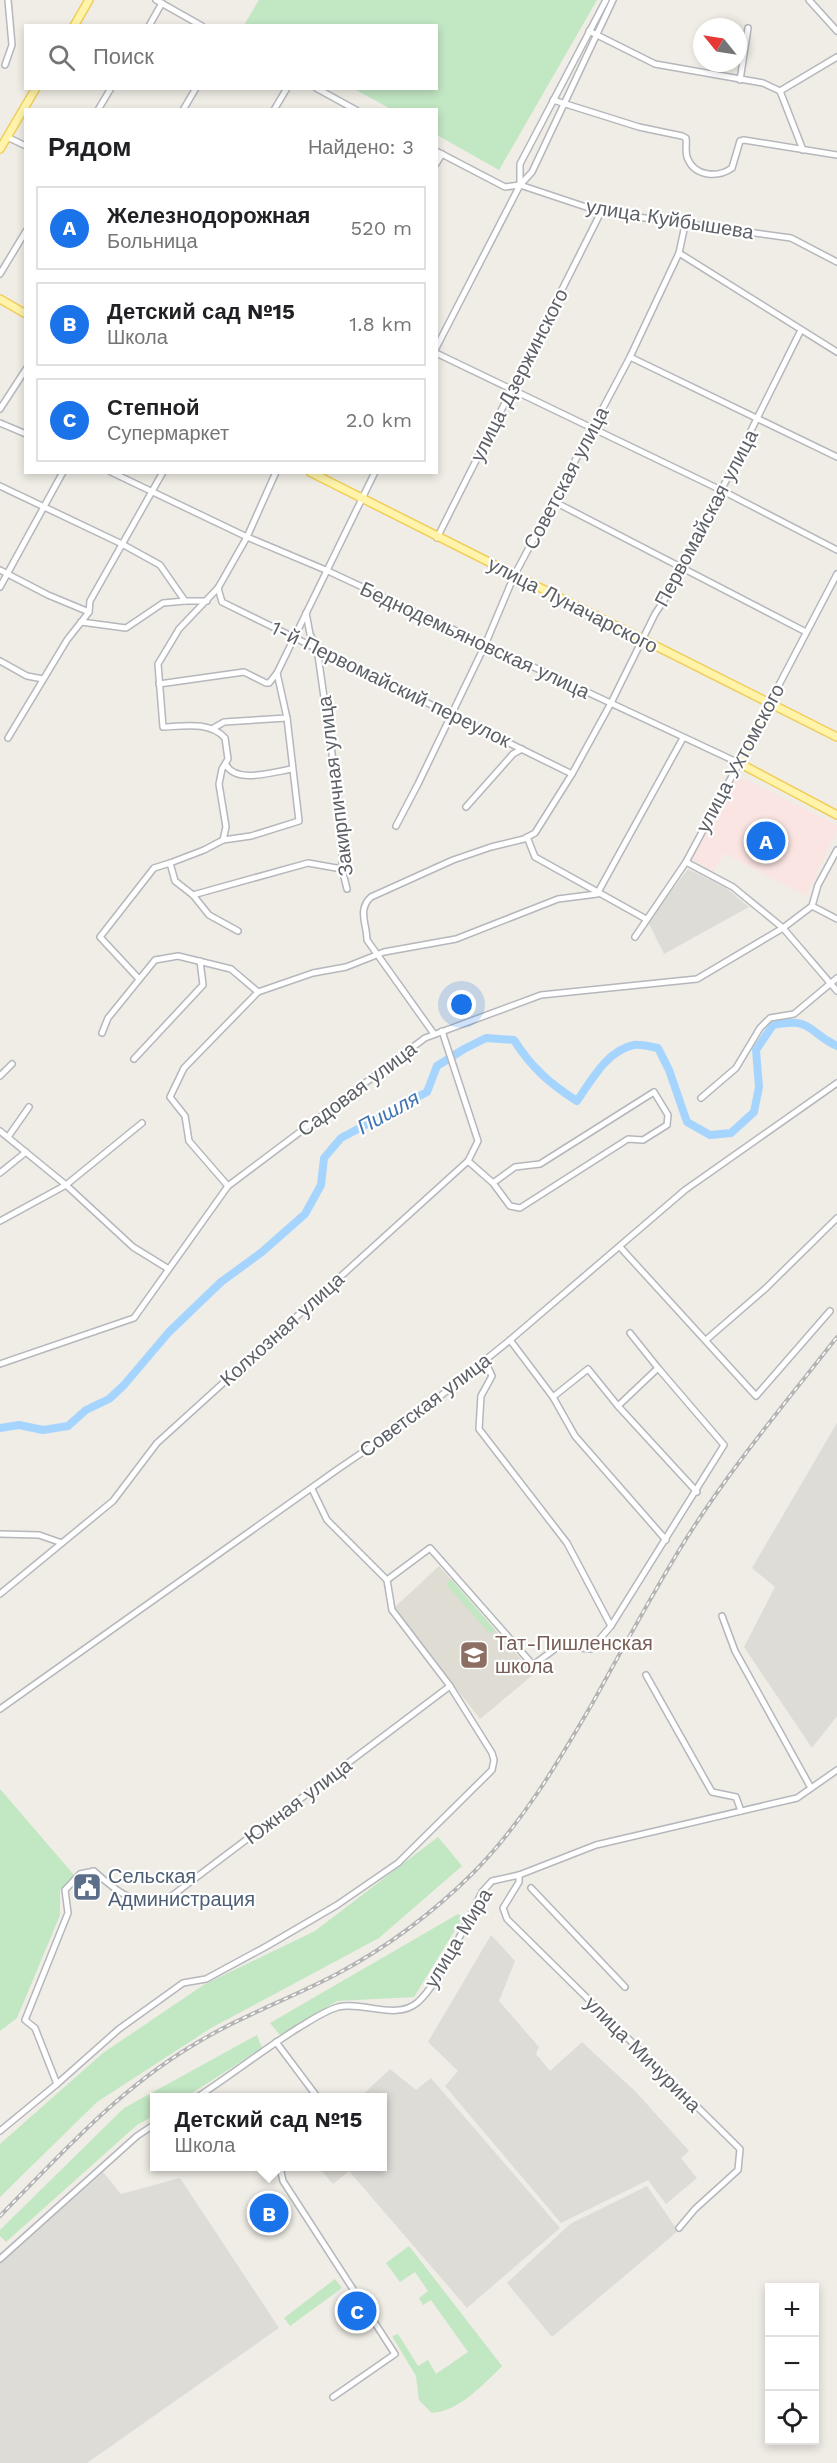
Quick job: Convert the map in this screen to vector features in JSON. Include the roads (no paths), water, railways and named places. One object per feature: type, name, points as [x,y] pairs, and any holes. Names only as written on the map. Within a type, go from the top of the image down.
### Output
[{"type":"main road","points":[[75,24],[89,0]]},
{"type":"main road","points":[[24,108],[35,90]]},
{"type":"main road","points":[[0,149],[24,108]]},
{"type":"main road","points":[[0,299],[24,313]]},
{"type":"main road","name":"улица Луначарского","points":[[314,474],[437,538],[837,737]]},
{"type":"main road","name":"улица Ухтомского","points":[[739,763],[770,702]]},
{"type":"main road","name":"Беднодемьяновская улица","points":[[739,763],[837,815]]},
{"type":"street","points":[[5,65],[12,45],[8,0]]},
{"type":"street","points":[[519,185],[520,164],[606,0]]},
{"type":"street","points":[[438,344],[519,185],[532,172],[613,0]]},
{"type":"street","points":[[809,0],[837,31]]},
{"type":"street","points":[[150,24],[159,2],[198,24]]},
{"type":"street","points":[[589,31],[655,64],[763,83],[780,91],[803,150]]},
{"type":"street","points":[[780,91],[837,57]]},
{"type":"street","points":[[740,80],[741,72]]},
{"type":"street","points":[[99,108],[110,90]]},
{"type":"street","points":[[184,108],[195,90]]},
{"type":"street","points":[[275,108],[286,90]]},
{"type":"street","points":[[320,90],[352,108]]},
{"type":"street","points":[[554,100],[639,127],[686,138],[686,150],[690,163],[701,172],[710,174],[719,175],[732,168],[740,141],[837,155]]},
{"type":"street","points":[[7,137],[24,145]]},
{"type":"street","name":"улица Куйбышева","points":[[439,153],[505,187],[519,185],[601,212],[791,238],[837,262]]},
{"type":"street","name":"улица Дзержинского","points":[[437,538],[601,212]]},
{"type":"street","name":"Советская улица","points":[[396,826],[452,715],[514,576],[630,357],[678,253],[685,225]]},
{"type":"street","points":[[0,274],[24,234]]},
{"type":"street","points":[[678,253],[837,352]]},
{"type":"street","name":"Первомайская улица","points":[[527,837],[536,833],[611,703],[686,553],[698,537],[801,330]]},
{"type":"street","points":[[438,354],[721,490],[837,550]]},
{"type":"street","points":[[630,357],[837,457]]},
{"type":"street","points":[[0,409],[24,372]]},
{"type":"street","points":[[0,423],[24,433]]},
{"type":"street","points":[[0,587],[62,474]]},
{"type":"street","name":"Беднодемьяновская улица","points":[[115,474],[246,537],[328,571],[739,763]]},
{"type":"street","points":[[8,738],[67,640],[88,612],[90,601],[163,474]]},
{"type":"street","points":[[223,840],[226,827],[219,784],[222,769],[228,759],[225,738],[212,729],[194,725],[163,727],[158,664],[179,629],[218,588],[246,537],[275,474]]},
{"type":"street","points":[[159,684],[244,672],[269,683],[277,673],[374,474]]},
{"type":"street","points":[[0,486],[122,544],[160,566],[185,601]]},
{"type":"street","points":[[553,501],[806,632]]},
{"type":"street","points":[[0,570],[48,595],[88,612]]},
{"type":"street","name":"улица Ухтомского","points":[[770,702],[837,574]]},
{"type":"street","name":"1-й Первомайский переулок","points":[[218,588],[222,602],[572,774]]},
{"type":"street","points":[[81,622],[126,628],[163,603],[207,601]]},
{"type":"street","name":"Закирпичная улица","points":[[306,613],[310,634],[317,648],[342,824],[342,869],[347,889]]},
{"type":"street","points":[[0,661],[27,676],[44,678]]},
{"type":"street","points":[[139,979],[100,937],[154,868],[204,850],[223,840],[251,836],[299,821],[287,718],[277,673]]},
{"type":"street","points":[[212,729],[224,723],[287,718]]},
{"type":"street","points":[[228,1186],[189,1141],[185,1116],[170,1097],[184,1068],[258,992],[313,974],[346,967],[377,954],[456,939],[558,899],[597,894],[683,738]]},
{"type":"street","points":[[466,807],[513,754],[522,749]]},
{"type":"street","name":"улица Ухтомского","points":[[635,937],[686,862],[739,763]]},
{"type":"street","points":[[226,765],[234,774],[243,776],[292,769]]},
{"type":"street","points":[[434,1034],[367,940],[367,928],[362,915],[365,902],[371,897],[453,860],[527,837],[535,857],[646,919]]},
{"type":"street","points":[[837,850],[818,885],[812,906],[837,918]]},
{"type":"street","points":[[686,862],[733,887],[783,928],[837,991]]},
{"type":"street","points":[[170,863],[175,881],[193,895],[209,915],[238,931]]},
{"type":"street","points":[[193,895],[308,863],[342,869]]},
{"type":"street","name":"Садовая улица","points":[[0,1364],[134,1318],[167,1268],[228,1186],[425,1038],[541,995],[697,979],[783,928],[812,906]]},
{"type":"street","points":[[102,1033],[108,1018],[155,960],[178,956],[231,969],[258,992]]},
{"type":"street","points":[[134,1059],[202,985],[200,961]]},
{"type":"street","points":[[701,1098],[736,1068],[760,1028],[770,1018],[794,1014],[837,978]]},
{"type":"street","points":[[442,1031],[478,1141],[468,1161],[493,1182],[510,1206],[520,1208],[628,1139],[643,1140],[667,1125],[668,1115],[654,1092],[540,1164],[515,1167],[493,1182]]},
{"type":"street","points":[[0,1077],[12,1064]]},
{"type":"street","name":"Советская улица","points":[[0,1709],[413,1418],[510,1340],[685,1190],[837,1083]]},
{"type":"street","points":[[8,1137],[29,1107]]},
{"type":"street","points":[[0,1221],[66,1185],[142,1123]]},
{"type":"street","points":[[0,1132],[66,1185],[134,1247],[167,1268]]},
{"type":"street","points":[[0,1173],[26,1152]]},
{"type":"street","name":"Колхозная улица","points":[[0,1594],[113,1502],[157,1443],[468,1161]]},
{"type":"street","points":[[706,1340],[766,1288],[837,1218]]},
{"type":"street","points":[[620,1247],[756,1396],[830,1311]]},
{"type":"street","points":[[387,1580],[430,1548],[533,1665],[559,1646],[591,1649],[610,1626],[697,1492],[724,1445],[630,1333]]},
{"type":"street","points":[[510,1340],[553,1398],[574,1437],[666,1540]]},
{"type":"street","points":[[484,1361],[492,1376],[481,1396],[479,1429],[567,1543],[610,1626]]},
{"type":"street","points":[[618,1406],[658,1368]]},
{"type":"street","points":[[553,1398],[588,1369],[618,1406],[697,1492]]},
{"type":"street","points":[[0,2131],[119,2029],[183,1983],[206,1978],[267,1946],[337,1905],[398,1863],[492,1770],[495,1760],[492,1753],[450,1686],[392,1610],[387,1580],[327,1520],[312,1489]]},
{"type":"street","points":[[0,1534],[39,1535],[62,1543]]},
{"type":"street","points":[[722,1616],[735,1651],[811,1788]]},
{"type":"street","points":[[646,1675],[712,1792],[736,1797],[741,1811]]},
{"type":"street","name":"Южная улица","points":[[57,2084],[34,2028],[25,2019],[68,1912],[65,1890],[80,1874],[94,1871],[113,1888],[144,1903],[165,1901],[450,1686]]},
{"type":"street","name":"улица Мира","points":[[202,2093],[276,2042],[336,2007],[395,2010],[417,2004],[434,1982],[482,1892],[492,1881],[519,1875],[596,1845],[797,1798],[837,1770]]},
{"type":"street","name":"улица Мичурина","points":[[519,1875],[519,1882],[503,1908],[507,1919],[740,2150],[738,2170],[695,2209],[679,2228]]},
{"type":"street","points":[[531,1888],[625,1987]]},
{"type":"street","points":[[276,2042],[315,2093]]},
{"type":"street","points":[[0,2259],[137,2136],[150,2127]]},
{"type":"street","points":[[281,2171],[283,2181],[395,2354],[333,2397]]},
{"type":"waterway","name":"Пишля","points":[[0,1428],[19,1425],[43,1430],[68,1426],[86,1410],[109,1399],[124,1385],[169,1332],[221,1282],[262,1252],[305,1214],[321,1185],[324,1158],[341,1138],[427,1092],[437,1066],[486,1038],[514,1040],[527,1059],[542,1074],[577,1101],[601,1067],[616,1053],[634,1045],[658,1048],[669,1070],[687,1122],[710,1135],[731,1133],[754,1112],[759,1087],[756,1050],[773,1025],[803,1024],[837,1046]]},
{"type":"railway","points":[[0,2216],[90,2125],[163,2065],[225,2027],[335,1975],[372,1953],[442,1902],[474,1872],[524,1813],[552,1770],[696,1524],[754,1442],[837,1337]]},
{"type":"place","name":"Железнодорожная","points":[[766,841]]},
{"type":"place","name":"Тат-Пишленская школа","points":[[474,1655]]},
{"type":"place","name":"Сельская Администрация","points":[[87,1887]]},
{"type":"place","name":"Детский сад №15","points":[[269,2213]]},
{"type":"place","name":"Степной","points":[[357,2311]]}]
